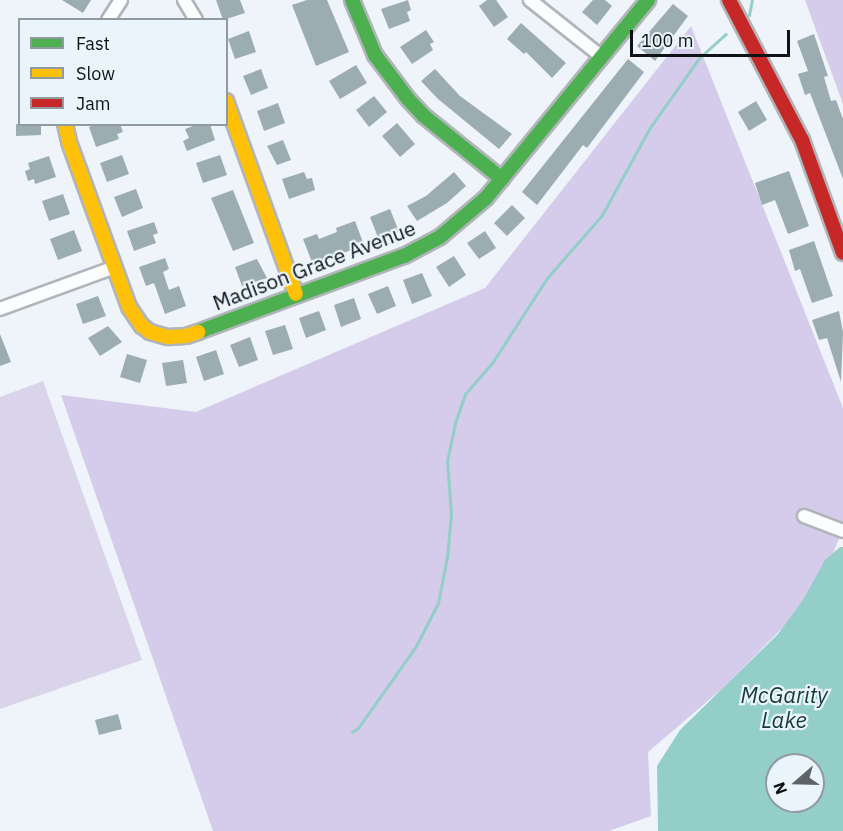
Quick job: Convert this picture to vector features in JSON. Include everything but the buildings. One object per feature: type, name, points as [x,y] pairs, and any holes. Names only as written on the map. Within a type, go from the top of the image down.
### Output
[{"type":"street","points":[[109,18],[121,0]]},
{"type":"street","points":[[184,0],[195,18]]},
{"type":"street","points":[[352,0],[375,55],[408,99],[432,123],[502,179]]},
{"type":"street","points":[[530,0],[602,57]]},
{"type":"street","name":"Madison Grace Avenue","points":[[65,126],[69,142],[135,317],[150,332],[168,337],[197,333],[296,294],[392,261],[426,245],[466,217],[502,179],[648,0]]},
{"type":"street","points":[[729,0],[802,140],[843,254]]},
{"type":"street","points":[[228,107],[296,294]]},
{"type":"street","points":[[0,309],[115,267]]},
{"type":"street","points":[[804,516],[843,531]]},
{"type":"shaded area","points":[[805,0],[843,0],[843,104]]},
{"type":"shaded area","points":[[691,26],[843,408],[843,529],[816,594],[723,688],[648,752],[651,816],[609,831],[213,831],[61,395],[196,412],[485,288]]},
{"type":"shaded area","points":[[43,381],[142,660],[0,709],[0,397]]},
{"type":"water","name":"McGarity Lake","points":[[843,547],[843,831],[658,831],[657,766],[680,730],[778,634],[803,600],[825,560]]},
{"type":"waterway","points":[[749,15],[752,0]]},
{"type":"waterway","points":[[352,732],[358,728],[416,646],[438,603],[447,557],[451,514],[447,461],[455,423],[465,394],[492,363],[547,278],[602,215],[649,129],[699,58],[726,34]]},
{"type":"traffic: fast","points":[[352,0],[375,55],[408,99],[424,116],[502,179]]},
{"type":"traffic: fast","points":[[198,332],[404,256],[440,237],[486,198],[648,0]]},
{"type":"traffic: slow","points":[[228,107],[296,294]]},
{"type":"traffic: slow","points":[[65,126],[69,142],[129,307],[142,326],[150,332],[168,337],[186,336],[198,332]]},
{"type":"traffic: jam","points":[[729,0],[802,140],[843,253]]}]
